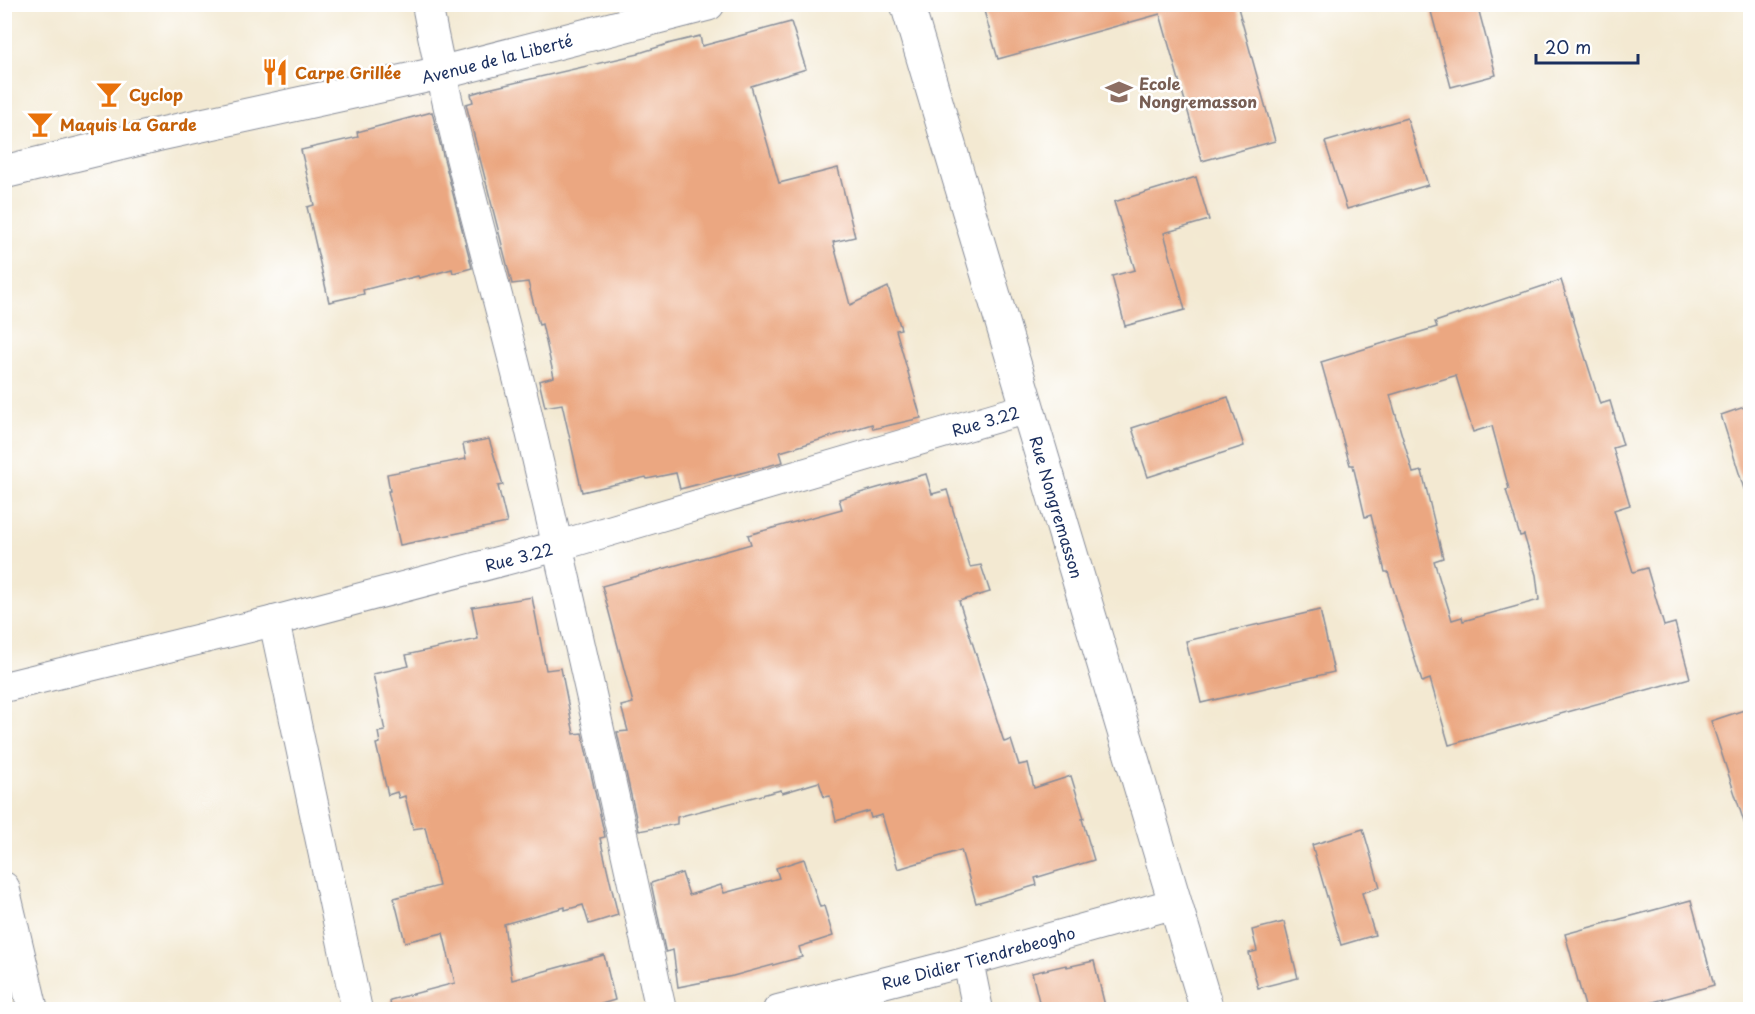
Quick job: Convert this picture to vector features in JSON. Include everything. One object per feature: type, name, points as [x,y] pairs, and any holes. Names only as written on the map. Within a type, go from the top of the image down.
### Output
[{"type":"street","points":[[427,4],[440,72],[558,546],[660,1010]]},
{"type":"street","name":"Avenue de la Liberté","points":[[4,172],[156,135],[440,72],[708,4]]},
{"type":"street","name":"Rue Nongremasson","points":[[907,4],[1208,1010]]},
{"type":"street","name":"Rue 3.22","points":[[4,687],[274,621],[558,546],[1028,408]]},
{"type":"street","points":[[274,621],[357,1010]]},
{"type":"street","points":[[4,887],[33,1010]]},
{"type":"street","name":"Rue Didier Tiendrebeogho","points":[[778,1010],[968,961],[1176,903]]},
{"type":"street","points":[[968,961],[978,1010]]},
{"type":"building","points":[[982,4],[1237,4],[1275,141],[1202,161],[1160,14],[998,59]]},
{"type":"building","points":[[1429,4],[1477,4],[1496,75],[1451,87]]},
{"type":"building","points":[[791,22],[806,69],[751,86],[779,183],[838,168],[855,237],[833,242],[850,305],[888,287],[901,329],[896,330],[921,418],[873,429],[872,424],[780,452],[783,462],[680,489],[676,473],[647,479],[646,477],[582,492],[562,404],[545,407],[539,381],[554,377],[542,324],[539,325],[528,282],[512,284],[466,104],[473,102],[471,94],[488,89],[639,54],[700,36],[702,46]]},
{"type":"building","points":[[432,112],[472,268],[453,273],[452,269],[419,278],[418,276],[363,290],[364,294],[329,302],[307,207],[314,205],[301,150],[358,137],[357,132]]},
{"type":"building","points":[[1407,118],[1428,185],[1347,209],[1325,142]]},
{"type":"building","points":[[1196,177],[1209,220],[1164,233],[1185,310],[1125,326],[1112,276],[1135,270],[1114,202]]},
{"type":"building","points":[[1561,280],[1600,404],[1610,401],[1623,445],[1613,448],[1630,505],[1614,510],[1633,572],[1647,568],[1664,626],[1675,623],[1690,678],[1449,745],[1430,679],[1422,682],[1388,572],[1385,572],[1371,515],[1365,517],[1353,465],[1350,465],[1321,362],[1437,327],[1435,322]],"holes":[[[1456,376],[1473,432],[1492,426],[1509,489],[1506,490],[1520,536],[1524,535],[1536,575],[1539,600],[1463,621],[1462,617],[1452,620],[1434,561],[1443,558],[1422,471],[1413,473],[1390,395]]]},
{"type":"building","points":[[1228,397],[1244,446],[1148,477],[1132,428]]},
{"type":"building","points":[[1750,405],[1750,488],[1744,489],[1721,415]]},
{"type":"building","points":[[489,439],[503,485],[498,486],[507,523],[400,545],[388,491],[390,491],[387,474],[466,459],[463,444]]},
{"type":"building","points":[[926,474],[932,494],[947,490],[970,567],[981,565],[990,592],[959,601],[1004,742],[1011,740],[1019,765],[1028,763],[1034,788],[1071,776],[1094,860],[1035,878],[1037,885],[976,903],[961,850],[898,869],[882,815],[871,818],[869,811],[836,821],[830,796],[824,797],[819,782],[782,793],[781,790],[677,817],[677,824],[639,831],[617,732],[628,731],[621,706],[633,703],[602,586],[751,544],[748,535],[842,509],[839,499]]},
{"type":"building","points":[[532,597],[546,670],[561,668],[574,734],[582,733],[605,837],[600,838],[618,915],[589,924],[583,905],[565,910],[565,907],[504,924],[512,980],[604,955],[615,1000],[581,1010],[391,1010],[390,1000],[455,983],[443,933],[405,942],[394,898],[439,886],[425,827],[413,829],[405,796],[399,798],[397,792],[388,795],[376,744],[380,743],[378,732],[385,731],[373,674],[409,666],[406,655],[478,639],[472,607]]},
{"type":"building","points":[[1320,610],[1334,672],[1201,703],[1186,641]]},
{"type":"building","points":[[1750,708],[1750,824],[1745,825],[1711,721]]},
{"type":"building","points":[[1363,829],[1380,887],[1362,893],[1375,935],[1341,945],[1312,845]]},
{"type":"building","points":[[804,859],[820,907],[824,906],[833,936],[799,947],[802,957],[733,976],[678,987],[673,950],[666,952],[665,950],[651,883],[682,873],[689,895],[721,885],[724,893],[779,878],[776,868]]},
{"type":"building","points":[[1691,900],[1714,985],[1625,1010],[1586,1010],[1565,934]]},
{"type":"building","points":[[1284,922],[1298,978],[1258,988],[1249,953],[1257,951],[1252,930]]},
{"type":"building","points":[[1094,961],[1106,1010],[1041,1010],[1032,973]]},
{"type":"place","name":"Carpe Grillée","points":[[275,72]]},
{"type":"place","name":"Ecole Nongremasson","points":[[1119,92]]},
{"type":"place","name":"Cyclop","points":[[109,94]]},
{"type":"place","name":"Maquis La Garde","points":[[40,124]]}]
